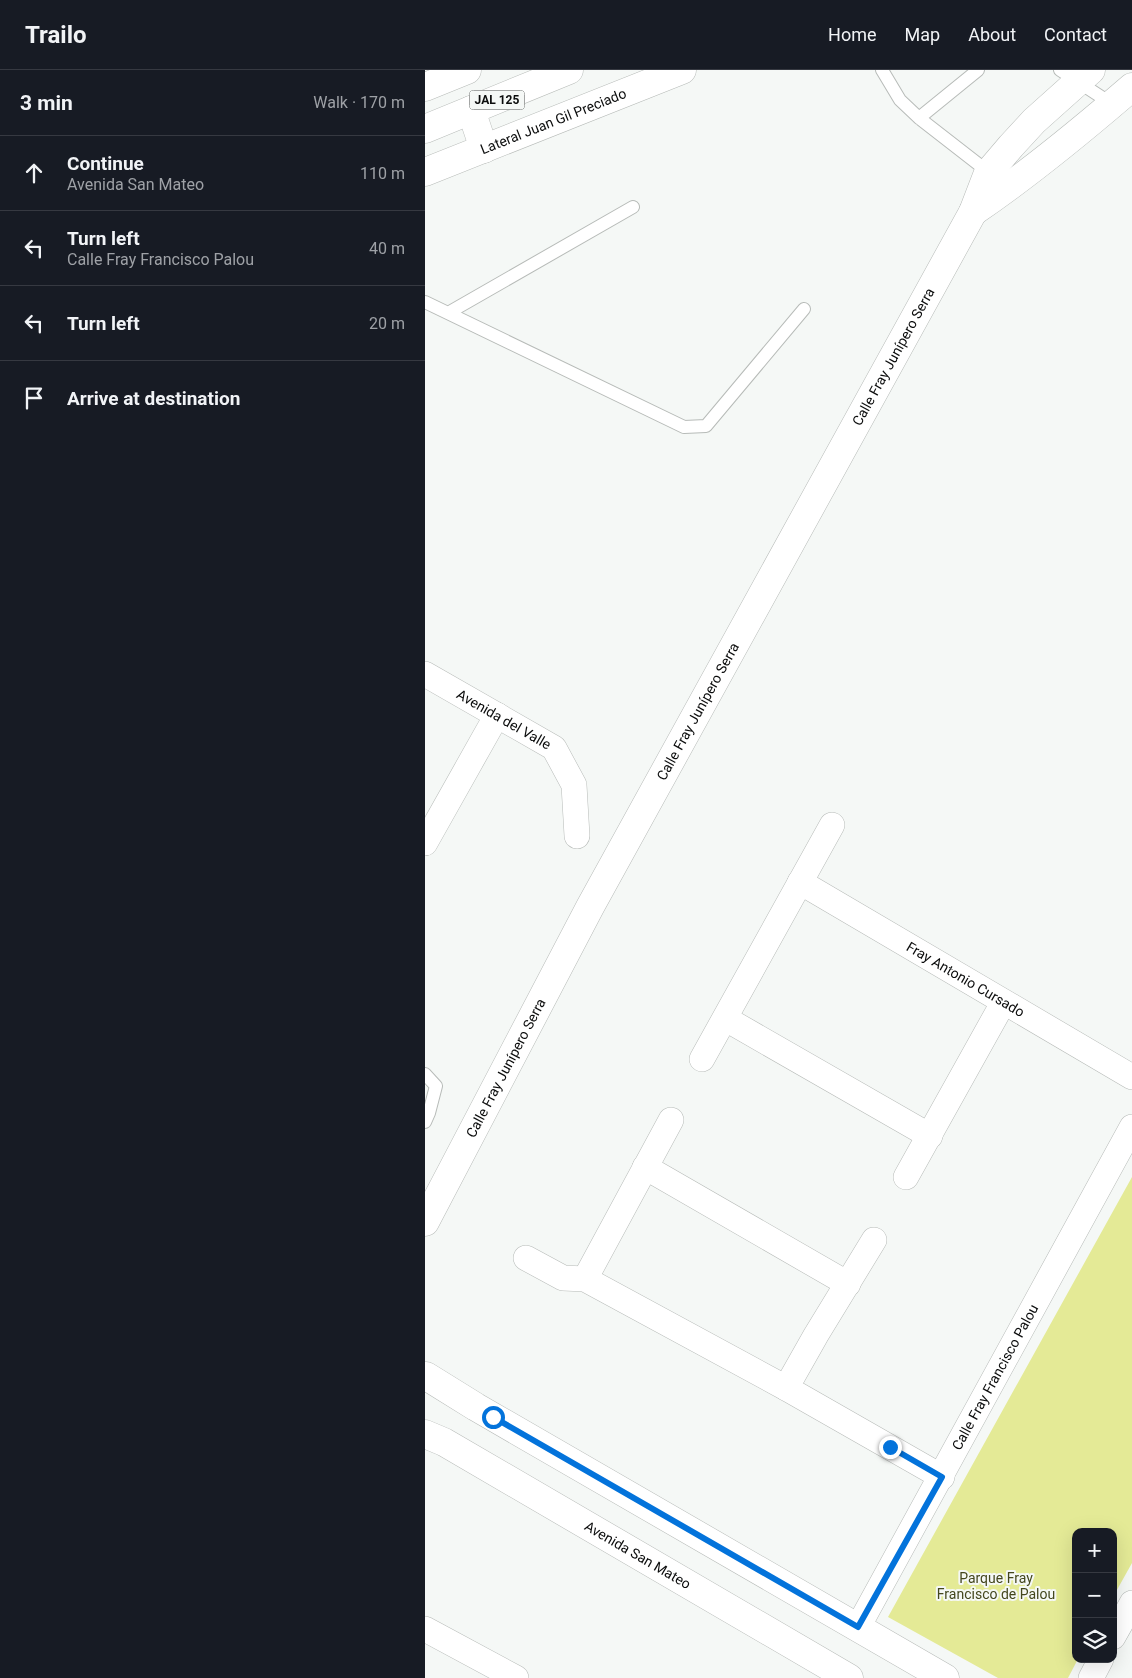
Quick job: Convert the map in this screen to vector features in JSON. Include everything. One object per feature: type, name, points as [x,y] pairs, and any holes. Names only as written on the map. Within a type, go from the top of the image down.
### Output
[{"type":"street","name":"JAL 125","points":[[425,87],[467,70]]},
{"type":"street","name":"JAL 125","points":[[425,130],[569,70]]},
{"type":"street","name":"Lateral Juan Gil Preciado","points":[[425,172],[682,70]]},
{"type":"street","name":"Calle Fray Junípero Serra","points":[[426,1226],[589,907],[973,212],[1000,179],[1017,140],[1076,74]]},
{"type":"street","name":"Calle Fray Junípero Serra","points":[[1000,179],[1122,95]]},
{"type":"street","points":[[471,110],[484,149]]},
{"type":"street","name":"Avenida del Valle","points":[[425,674],[554,748],[574,785],[577,836]]},
{"type":"street","points":[[425,843],[497,715]]},
{"type":"street","points":[[702,1059],[726,1019],[832,825]]},
{"type":"street","name":"Fray Antonio Cursado","points":[[800,882],[1003,1003],[1132,1077]]},
{"type":"street","points":[[906,1177],[1003,1003]]},
{"type":"street","points":[[726,1019],[930,1136]]},
{"type":"street","points":[[585,1279],[671,1120]]},
{"type":"street","name":"Calle Fray Francisco Palou","points":[[858,1627],[942,1477],[1132,1127]]},
{"type":"street","points":[[645,1168],[848,1284]]},
{"type":"street","points":[[786,1388],[874,1240]]},
{"type":"street","points":[[526,1258],[563,1278],[585,1279],[786,1388],[942,1477]]},
{"type":"street","points":[[425,1382],[476,1407],[945,1678]]},
{"type":"street","name":"Avenida San Mateo","points":[[425,1434],[445,1442],[849,1678]]},
{"type":"street","points":[[1117,1630],[1132,1603]]},
{"type":"street","points":[[425,1629],[516,1678]]},
{"type":"street","points":[[1091,1678],[1099,1663]]},
{"type":"lane","points":[[882,70],[900,100],[919,118],[1000,179]]},
{"type":"lane","points":[[919,118],[978,70]]},
{"type":"lane","points":[[1076,74],[1122,95]]},
{"type":"lane","points":[[448,313],[633,207]]},
{"type":"lane","points":[[425,302],[684,427],[706,426],[804,308]]},
{"type":"lane","points":[[425,1074],[436,1086],[425,1122]]},
{"type":"green space","name":"Parque Fray Francisco de Palou","points":[[1132,1177],[1132,1563],[1117,1590],[1117,1528],[1072,1528],[1072,1663],[1076,1663],[1068,1678],[998,1678],[888,1617]]},
{"type":"route","points":[[493,1417],[858,1627],[942,1477],[890,1447]]}]
